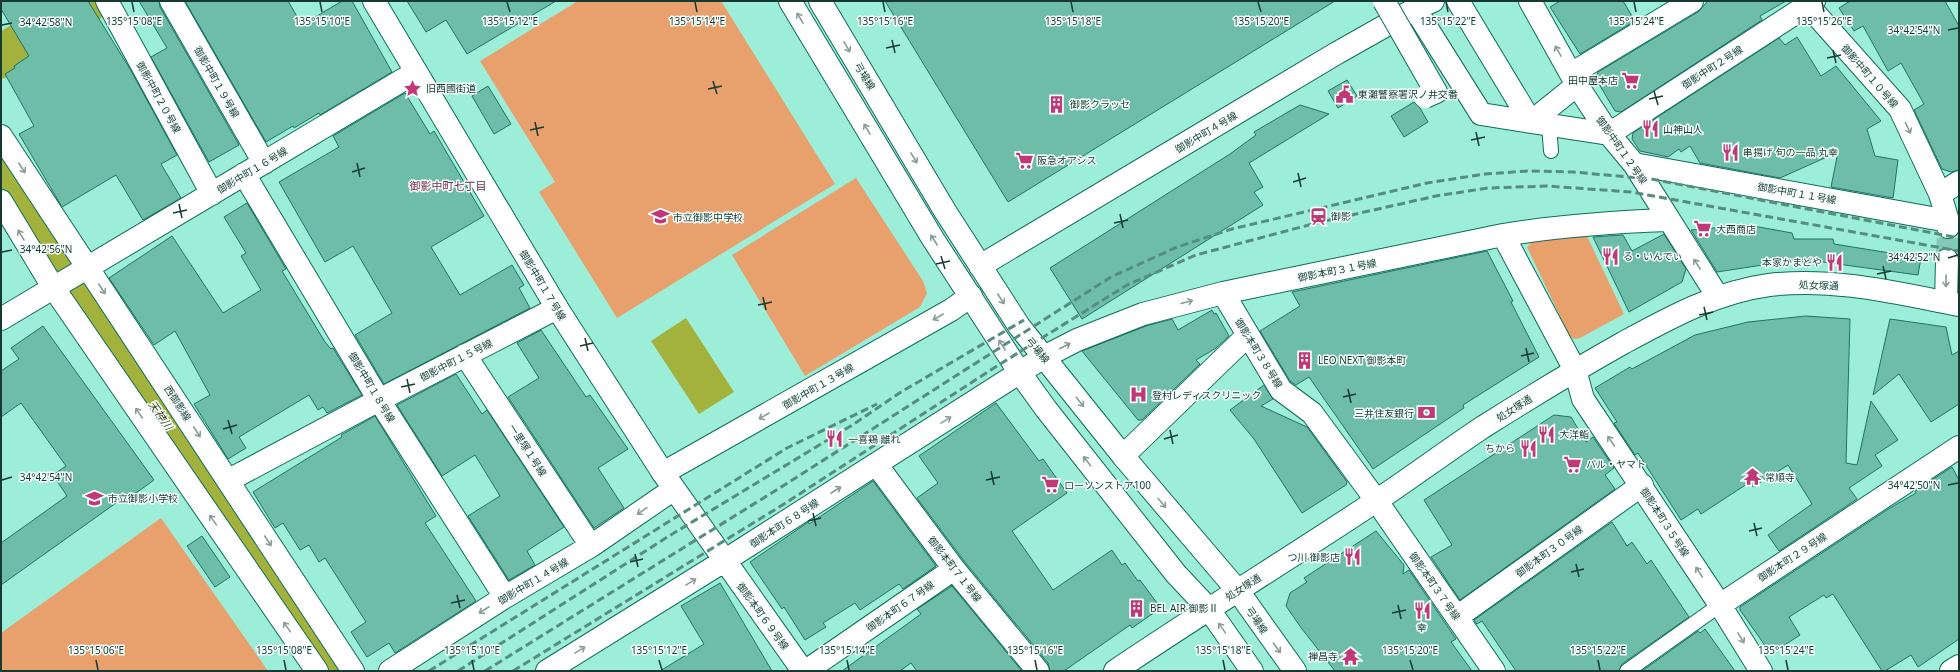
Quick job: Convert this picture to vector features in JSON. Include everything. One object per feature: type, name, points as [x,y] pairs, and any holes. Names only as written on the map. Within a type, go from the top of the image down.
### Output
[{"type":"street","name":"御影中町２０号線","points":[[107,1],[212,194]]},
{"type":"street","name":"御影中町１９号線","points":[[171,1],[264,163]]},
{"type":"street","name":"御影中町１７号線","points":[[374,1],[557,308],[668,481],[724,561]]},
{"type":"street","points":[[790,1],[933,239],[1020,373],[1046,409],[1176,574],[1208,608],[1252,671]]},
{"type":"street","name":"弓場線","points":[[820,1],[945,211],[1019,326],[1123,456],[1238,591],[1274,644],[1295,671]]},
{"type":"street","points":[[1384,1],[1436,92],[1425,97]]},
{"type":"street","points":[[1458,1],[1540,124]]},
{"type":"street","name":"御影中町１２号線","points":[[1530,1],[1574,79],[1609,134],[1634,164],[1718,297]]},
{"type":"street","points":[[1540,124],[1574,79],[1692,1]]},
{"type":"street","name":"御影中町２号線","points":[[1609,134],[1809,2]]},
{"type":"street","name":"御影中町１０号線","points":[[1809,2],[1900,109],[1940,194],[1952,224]]},
{"type":"street","points":[[1424,5],[1481,114],[1609,134]]},
{"type":"street","name":"御影中町４号線","points":[[980,266],[1424,5]]},
{"type":"street","name":"御影中町１６号線","points":[[1,319],[416,72]]},
{"type":"street","name":"西御影線","points":[[1,136],[69,279],[317,671]]},
{"type":"street","name":"御影中町１１号線","points":[[1634,164],[1952,224]]},
{"type":"street","name":"御影中町１８号線","points":[[244,174],[378,400],[505,597]]},
{"type":"street","points":[[1940,194],[1959,182]]},
{"type":"street","name":"西御影線","points":[[1,202],[69,279],[229,480],[353,671]]},
{"type":"street","name":"御影本町３１号線","points":[[1020,373],[1044,357],[1077,340],[1143,314],[1223,293],[1503,235],[1556,222],[1668,220]]},
{"type":"street","name":"御影本町３５号線","points":[[1503,235],[1575,370],[1583,399],[1642,485],[1762,671]]},
{"type":"street","points":[[1947,260],[1952,303]]},
{"type":"street","points":[[971,296],[980,266]]},
{"type":"street","name":"処女塚通","points":[[1115,671],[1208,608],[1238,591],[1376,500],[1482,428],[1575,370],[1678,313],[1718,297],[1768,285],[1820,282],[1866,288],[1952,303]]},
{"type":"street","name":"御影本町３８号線","points":[[1223,293],[1280,390],[1312,413],[1376,500]]},
{"type":"street","name":"御影中町１３号線","points":[[668,481],[951,310],[971,296]]},
{"type":"street","name":"御影中町１５号線","points":[[229,480],[378,400],[557,308]]},
{"type":"street","points":[[1123,456],[1247,336]]},
{"type":"street","name":"一里塚１号線","points":[[465,355],[591,546]]},
{"type":"street","name":"御影本町６８号線","points":[[547,671],[724,561],[1020,373]]},
{"type":"street","name":"御影本町２９号線","points":[[1720,605],[1959,447]]},
{"type":"street","name":"御影本町７１号線","points":[[876,464],[954,569],[1038,671]]},
{"type":"street","name":"御影中町１４号線","points":[[390,671],[505,597],[591,546],[668,481]]},
{"type":"street","name":"御影本町３０号線","points":[[1457,617],[1642,485]]},
{"type":"street","name":"御影本町３７号線","points":[[1376,500],[1494,671]]},
{"type":"street","name":"御影本町６９号線","points":[[724,561],[803,671]]},
{"type":"street","name":"御影本町６７号線","points":[[806,671],[954,569]]},
{"type":"street","points":[[1950,671],[1959,666]]},
{"type":"lane","points":[[1540,124],[1551,151]]},
{"type":"lane","name":"御影本町２９号線","points":[[1627,671],[1720,605]]},
{"type":"shaded area","points":[[578,1],[721,1],[835,184],[617,318],[539,192],[555,182],[480,61]]},
{"type":"shaded area","points":[[856,178],[923,281],[927,293],[920,307],[805,376],[732,255]]},
{"type":"shaded area","points":[[1586,234],[1624,314],[1580,338],[1574,339],[1569,335],[1527,247],[1534,240]]},
{"type":"shaded area","points":[[686,318],[734,392],[699,414],[651,341]]},
{"type":"shaded area","points":[[161,518],[268,671],[1,671],[1,633]]},
{"type":"building","points":[[1,1],[88,1],[130,69],[177,155],[161,164],[181,198],[143,220],[116,175],[62,207],[19,134],[34,126],[5,74],[29,56],[1,9]]},
{"type":"building","points":[[139,1],[159,1],[160,7],[239,145],[209,162],[151,57],[167,48]]},
{"type":"building","points":[[185,1],[288,1],[302,25],[342,1],[352,1],[392,72],[320,115],[319,113],[266,142]]},
{"type":"building","points":[[407,1],[556,1],[467,54],[446,20],[426,32]]},
{"type":"building","name":"御影クラッセ","points":[[885,1],[1335,1],[1008,202]]},
{"type":"building","points":[[1560,1],[1623,1],[1635,21],[1580,54],[1550,7]]},
{"type":"building","points":[[1708,1],[1786,1],[1760,16],[1762,20],[1621,112],[1615,111],[1596,79],[1598,72],[1698,12]]},
{"type":"building","points":[[1850,1],[1945,1],[1959,26],[1959,170],[1951,172],[1942,169],[1914,110],[1924,104],[1901,63],[1888,71],[1863,26],[1854,31],[1839,8]]},
{"type":"building","points":[[1797,37],[1821,76],[1836,66],[1881,121],[1867,129],[1875,156],[1898,160],[1893,198],[1831,187],[1838,152],[1780,178],[1700,163],[1690,146],[1681,152],[1679,149],[1668,157],[1640,151],[1632,139],[1633,133],[1779,38],[1785,45]]},
{"type":"building","points":[[1347,80],[1357,96],[1338,108],[1328,91]]},
{"type":"building","points":[[488,86],[511,124],[494,134],[472,96]]},
{"type":"building","points":[[405,93],[430,134],[434,131],[484,216],[431,247],[460,295],[512,265],[524,285],[519,288],[530,308],[384,384],[355,335],[392,313],[353,246],[325,262],[279,182],[339,147],[333,136]]},
{"type":"building","points":[[1414,102],[1420,108],[1428,122],[1404,137],[1391,116]]},
{"type":"building","points":[[1300,105],[1329,114],[1249,163],[1263,187],[1254,192],[1263,205],[1082,319],[1050,268],[1230,154],[1256,135],[1254,132]]},
{"type":"building","points":[[247,203],[286,269],[282,271],[325,342],[331,349],[333,348],[362,395],[327,413],[323,407],[318,410],[309,395],[239,437],[246,448],[228,459],[194,404],[210,395],[175,331],[154,345],[109,278],[172,236],[223,313],[261,290],[241,256],[246,253],[224,217]]},
{"type":"building","points":[[1748,225],[1792,233],[1794,239],[1833,239],[1834,244],[1921,258],[1918,275],[1823,262],[1782,262],[1717,272],[1691,230]]},
{"type":"building","points":[[1664,234],[1686,269],[1682,282],[1629,312],[1593,237],[1623,235],[1632,251]]},
{"type":"building","points":[[1487,251],[1513,301],[1511,302],[1539,357],[1463,405],[1464,408],[1373,469],[1309,377],[1296,385],[1290,381],[1260,331],[1300,306],[1292,292]]},
{"type":"building","points":[[1212,310],[1214,314],[1216,313],[1229,336],[1216,348],[1196,360],[1200,364],[1142,420],[1138,420],[1082,351],[1146,326],[1172,319],[1178,330]]},
{"type":"building","points":[[1806,316],[1850,319],[1846,463],[1857,465],[1871,401],[1898,440],[1875,455],[1882,466],[1849,488],[1857,499],[1779,551],[1768,535],[1812,504],[1788,465],[1753,487],[1750,482],[1701,514],[1698,509],[1681,520],[1638,453],[1635,455],[1614,423],[1617,422],[1595,388],[1630,367],[1632,369],[1695,335],[1748,322]]},
{"type":"building","points":[[1890,319],[1946,327],[1952,355],[1959,351],[1959,404],[1931,422],[1899,374],[1873,395]]},
{"type":"building","points":[[43,326],[154,480],[125,501],[123,498],[1,585],[1,543],[67,496],[53,475],[66,466],[21,403],[1,417],[1,371],[19,359],[11,348]]},
{"type":"building","points":[[541,330],[586,397],[590,395],[628,449],[598,468],[624,508],[594,528],[508,397],[539,378],[517,343]]},
{"type":"building","points":[[456,374],[482,414],[487,410],[564,527],[527,551],[535,565],[509,580],[468,516],[500,496],[475,455],[442,476],[397,405]]},
{"type":"building","points":[[1264,385],[1273,399],[1261,406],[1307,427],[1347,482],[1346,485],[1302,513],[1254,439],[1230,410]]},
{"type":"building","points":[[996,403],[1039,461],[1043,459],[1067,493],[1012,531],[1053,590],[1112,550],[1122,565],[1125,563],[1157,603],[1155,612],[1132,628],[1130,625],[1064,671],[1050,671],[1048,663],[964,561],[917,498],[938,483],[919,456]]},
{"type":"building","points":[[1554,415],[1571,417],[1586,442],[1593,437],[1614,468],[1605,475],[1615,489],[1460,600],[1431,557],[1452,545],[1424,500]]},
{"type":"building","points":[[375,416],[436,516],[425,523],[476,601],[395,653],[389,643],[367,657],[351,632],[366,622],[325,558],[319,562],[309,545],[300,550],[283,523],[275,528],[253,492],[342,437],[341,435]]},
{"type":"building","points":[[1952,467],[1959,480],[1959,639],[1918,667],[1911,655],[1885,671],[1882,671],[1833,594],[1826,598],[1824,595],[1789,617],[1800,635],[1771,654],[1740,610],[1740,607],[1890,508],[1916,493],[1915,491]]},
{"type":"building","points":[[873,481],[936,566],[903,589],[899,584],[860,610],[855,603],[823,623],[826,627],[805,640],[784,607],[782,609],[750,562],[808,522],[809,524]]},
{"type":"building","points":[[1612,522],[1627,546],[1632,542],[1647,564],[1651,560],[1689,617],[1622,664],[1619,671],[1516,671],[1482,621],[1477,624],[1474,620]]},
{"type":"building","points":[[1376,531],[1404,565],[1403,574],[1409,570],[1456,639],[1451,642],[1472,671],[1335,671],[1286,606],[1290,593],[1307,582],[1304,578]]},
{"type":"building","points":[[202,536],[230,577],[215,587],[187,546]]},
{"type":"building","points":[[720,583],[772,671],[660,671],[704,644],[681,606]]},
{"type":"building","points":[[952,586],[1022,671],[917,671],[911,663],[900,671],[842,671],[921,614],[917,609]]},
{"type":"building","points":[[1705,629],[1735,671],[1642,671],[1698,631],[1700,633]]},
{"type":"waterway","name":"天神川","points":[[1,57],[88,1]]},
{"type":"waterway","name":"天神川","points":[[1,173],[60,272],[328,653]]},
{"type":"tunnel","points":[[1947,260],[1948,227]]},
{"type":"railway","points":[[485,671],[786,484],[1111,277],[1177,247],[1232,229],[1427,183],[1485,174],[1528,171],[1573,172],[1651,179],[1959,238]]},
{"type":"railway","points":[[513,671],[784,504],[997,366],[1127,285],[1196,255],[1320,222],[1436,196],[1488,188],[1547,186],[1631,192],[1959,251]]},
{"type":"railway","points":[[458,671],[669,536],[854,424],[901,392],[1024,320]]},
{"type":"railway","points":[[429,671],[787,448],[877,404]]},
{"type":"place","name":"田中屋本店","points":[[1631,80]]},
{"type":"place","name":"旧西國街道","points":[[413,88]]},
{"type":"place","name":"東灘警察署沢ノ井交番","points":[[1345,94]]},
{"type":"place","name":"御影クラッセ","points":[[1057,104]]},
{"type":"place","name":"山神山人","points":[[1650,129]]},
{"type":"place","name":"串揚げ 旬の一品 丸幸","points":[[1730,152]]},
{"type":"place","name":"阪急オアシス","points":[[1024,160]]},
{"type":"place","name":"御影","points":[[1318,216]]},
{"type":"place","name":"市立御影中学校","points":[[660,217]]},
{"type":"place","name":"大西商店","points":[[1703,229]]},
{"type":"place","name":"る・いんでぃ","points":[[1610,256]]},
{"type":"place","name":"本家かまどや","points":[[1835,262]]},
{"type":"place","name":"LEO NEXT 御影本町","points":[[1305,360]]},
{"type":"place","name":"登村レディスクリニック","points":[[1139,395]]},
{"type":"place","name":"三井住友銀行","points":[[1427,413]]},
{"type":"place","name":"大洋鮨","points":[[1546,434]]},
{"type":"place","name":"一喜鶏 離れ","points":[[835,439]]},
{"type":"place","name":"ちから","points":[[1528,448]]},
{"type":"place","name":"パル・ヤマト","points":[[1573,464]]},
{"type":"place","name":"常順寺","points":[[1752,477]]},
{"type":"place","name":"ローソンストア100","points":[[1051,485]]},
{"type":"place","name":"市立御影小学校","points":[[95,498]]},
{"type":"place","name":"つ川 御影店","points":[[1353,557]]},
{"type":"place","name":"BEL AIR 御影Ⅱ","points":[[1137,608]]},
{"type":"place","name":"幸","points":[[1422,610]]},
{"type":"place","name":"禅昌寺","points":[[1351,656]]},
{"type":"district","name":"御影中町七丁目","points":[[448,185]]}]
